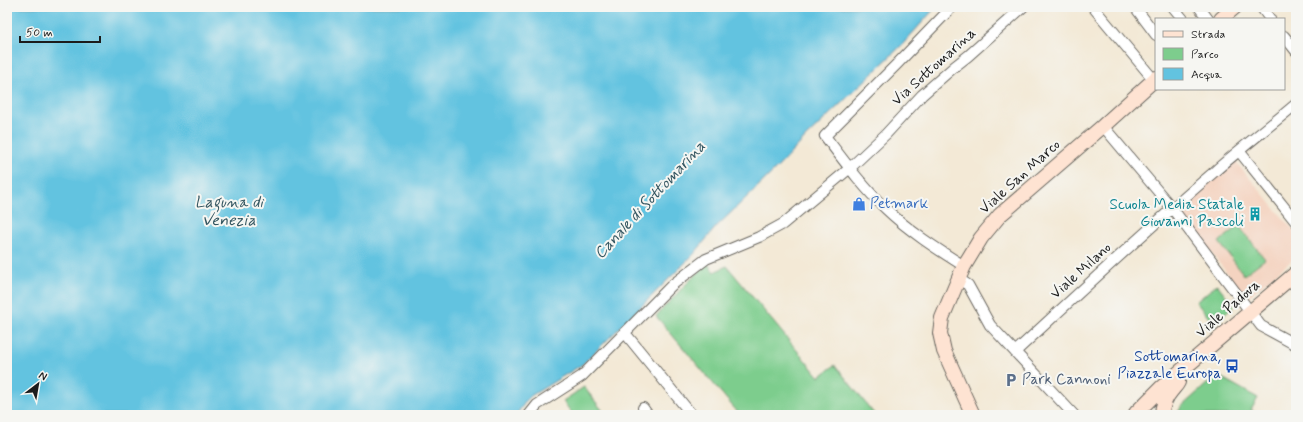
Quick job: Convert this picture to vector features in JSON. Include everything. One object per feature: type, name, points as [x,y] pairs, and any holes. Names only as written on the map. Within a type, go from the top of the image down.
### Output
[{"type":"street","points":[[952,7],[825,136],[850,168],[886,208],[920,237],[942,253],[962,273],[990,325],[1074,415]]},
{"type":"street","name":"Via Sottomarina","points":[[529,415],[537,406],[582,376],[672,285],[706,259],[759,237],[783,224],[850,168],[886,134],[922,95],[1023,7]]},
{"type":"street","points":[[1093,7],[1155,79]]},
{"type":"street","points":[[1135,7],[1155,34]]},
{"type":"street","points":[[1173,7],[1182,18]]},
{"type":"street","points":[[1200,7],[1207,18]]},
{"type":"street","points":[[1261,7],[1269,18]]},
{"type":"street","points":[[1223,18],[1233,8]]},
{"type":"street","points":[[1285,37],[1296,51]]},
{"type":"street","name":"Viale San Marco","points":[[972,415],[944,351],[940,333],[942,318],[962,273],[981,238],[991,224],[1000,215],[1155,79]]},
{"type":"street","name":"Viale Milano","points":[[1015,352],[1172,208],[1296,104]]},
{"type":"street","points":[[1102,126],[1172,208],[1262,326],[1296,345]]},
{"type":"street","points":[[1239,151],[1296,222]]},
{"type":"street","name":"Viale Padova","points":[[1135,414],[1162,387],[1296,274]]},
{"type":"street","points":[[625,333],[692,415]]},
{"type":"street","name":"Viale Padova","points":[[1162,415],[1162,406],[1166,398],[1176,386],[1182,371]]},
{"type":"street","points":[[1135,414],[1148,411],[1156,415]]},
{"type":"shaded area","points":[[1235,161],[1296,233],[1296,257],[1248,297],[1245,296],[1181,214],[1193,195]]},
{"type":"green space","points":[[1239,226],[1265,259],[1244,275],[1219,242]]},
{"type":"green space","points":[[708,264],[714,272],[727,266],[819,377],[835,365],[875,415],[740,415],[656,316],[688,282]]},
{"type":"green space","points":[[1217,284],[1234,306],[1214,324],[1196,302]]},
{"type":"green space","points":[[1217,375],[1258,398],[1251,410],[1259,415],[1178,415],[1178,412],[1182,406]]},
{"type":"green space","points":[[584,387],[606,415],[573,415],[563,401]]},
{"type":"water","name":"Laguna di Venezia","points":[[7,7],[936,7],[902,45],[806,137],[777,168],[716,227],[694,254],[583,364],[529,397],[516,415],[7,415]]},
{"type":"place","name":"Petmark","points":[[859,204]]},
{"type":"place","name":"Scuola Media Statale Giovanni Pascoli","points":[[1255,214]]},
{"type":"place","name":"Sottomarina, Piazzale Europa","points":[[1232,366]]},
{"type":"place","name":"Park Cannoni","points":[[1011,380]]},
{"type":"water label","name":"Canale di Sottomarina","points":[[650,200]]}]
